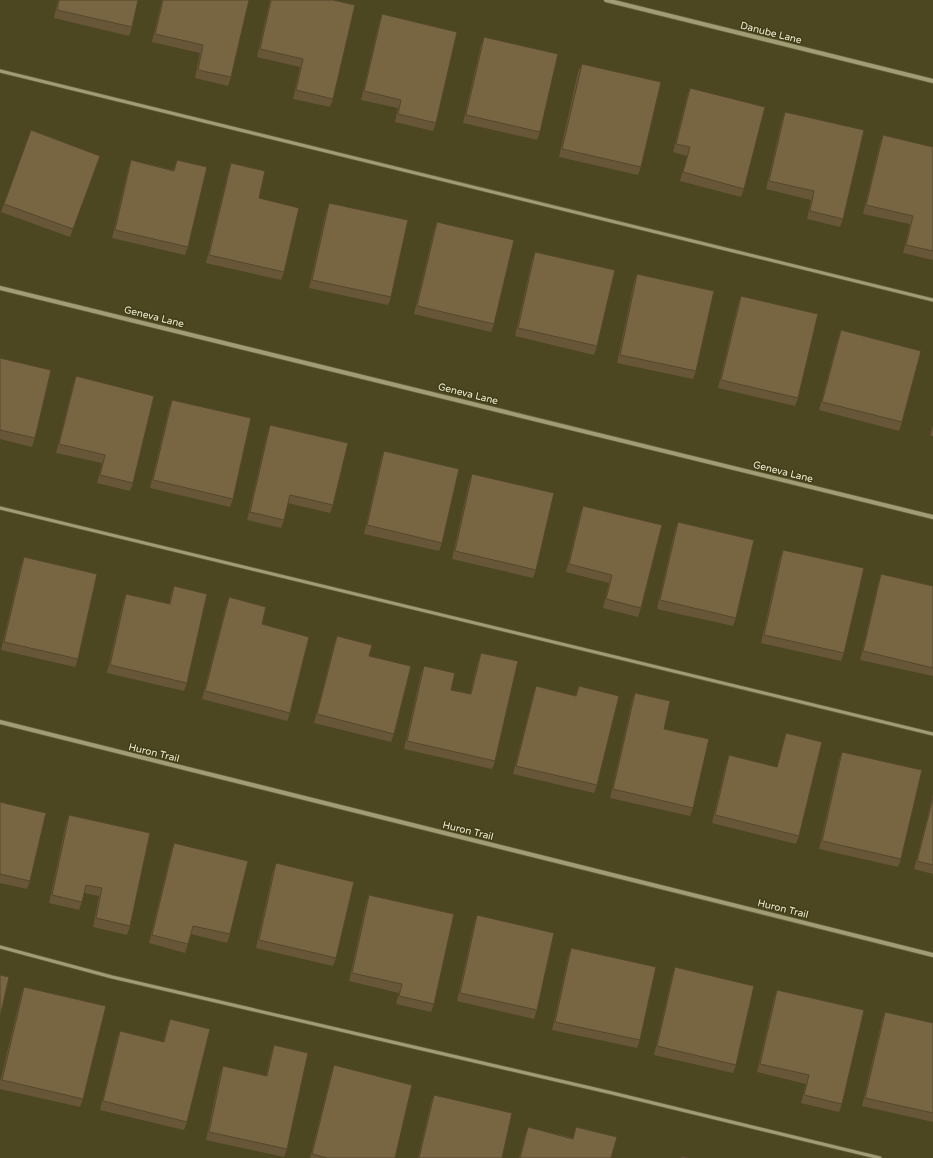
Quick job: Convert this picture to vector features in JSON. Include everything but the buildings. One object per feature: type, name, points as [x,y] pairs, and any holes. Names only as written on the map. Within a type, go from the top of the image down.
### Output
[{"type":"street","name":"Danube Lane","points":[[606,0],[933,81]]},
{"type":"street","name":"Geneva Lane","points":[[0,288],[933,516]]},
{"type":"street","name":"Huron Trail","points":[[0,722],[933,955]]},
{"type":"lane","points":[[0,71],[933,300]]},
{"type":"lane","points":[[0,508],[933,734]]},
{"type":"lane","points":[[0,947],[112,977],[620,1095],[880,1158]]}]
